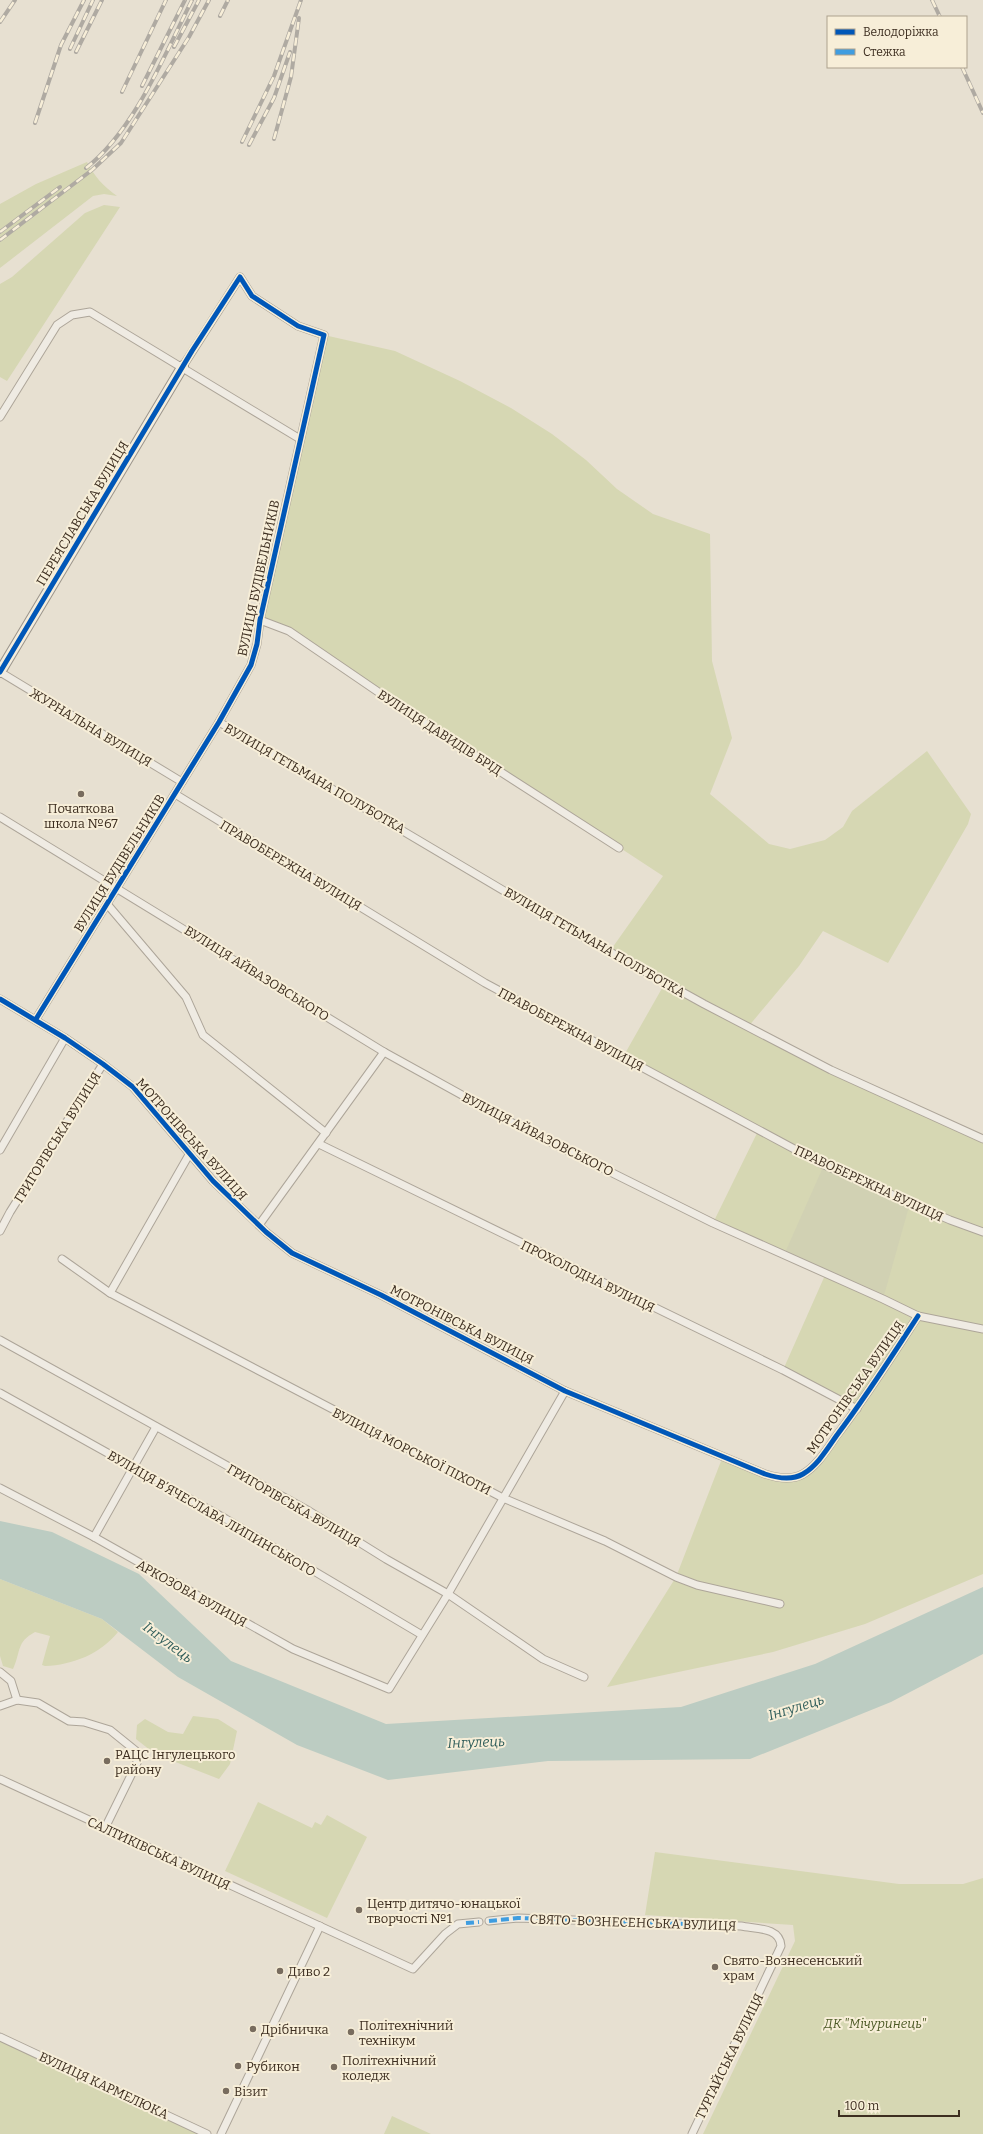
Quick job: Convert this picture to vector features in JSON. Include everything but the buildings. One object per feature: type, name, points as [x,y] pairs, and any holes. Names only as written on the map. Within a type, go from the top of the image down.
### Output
[{"type":"street","name":"ВУЛИЦЯ БУДІВЕЛЬНИКІВ","points":[[36,1019],[219,722],[250,665],[257,644],[260,620],[324,334],[298,326],[252,296],[240,277],[183,366]]},
{"type":"street","points":[[0,417],[57,325],[72,315],[90,312],[183,366],[300,439]]},
{"type":"street","name":"ПЕРЕЯСЛАВСЬКА ВУЛИЦЯ","points":[[0,672],[183,366]]},
{"type":"street","name":"ВУЛИЦЯ ДАВИДІВ БРІД","points":[[260,620],[289,631],[409,713],[619,848]]},
{"type":"street","name":"ЖУРНАЛЬНА ВУЛИЦЯ","points":[[0,672],[182,782]]},
{"type":"street","name":"ВУЛИЦЯ ГЕТЬМАНА ПОЛУБОТКА","points":[[219,722],[565,927],[704,1004],[831,1070],[983,1139]]},
{"type":"street","name":"ПРАВОБЕРЕЖНА ВУЛИЦЯ","points":[[175,794],[485,984],[824,1165],[950,1220],[983,1232]]},
{"type":"street","name":"ВУЛИЦЯ АЙВАЗОВСЬКОГО","points":[[0,818],[384,1052],[518,1126],[713,1223],[918,1316],[983,1329]]},
{"type":"street","points":[[107,904],[186,996],[203,1035],[326,1133]]},
{"type":"street","name":"МОТРОНІВСЬКА ВУЛИЦЯ","points":[[0,998],[66,1038],[133,1087],[213,1181],[275,1240],[302,1259],[381,1295],[565,1390],[777,1478],[793,1478],[815,1465],[857,1409],[918,1316]]},
{"type":"street","points":[[0,1150],[66,1038]]},
{"type":"street","points":[[259,1225],[384,1052]]},
{"type":"street","name":"ГРИГОРІВСЬКА ВУЛИЦЯ","points":[[0,1231],[10,1212],[103,1064]]},
{"type":"street","name":"ПРОХОЛОДНА ВУЛИЦЯ","points":[[319,1144],[776,1366],[857,1409]]},
{"type":"street","points":[[110,1293],[190,1153]]},
{"type":"street","name":"ВУЛИЦЯ МОРСЬКОЇ ПІХОТИ","points":[[62,1259],[110,1293],[503,1498],[605,1541],[676,1577],[697,1585],[780,1604]]},
{"type":"street","name":"ГРИГОРІВСЬКА ВУЛИЦЯ","points":[[0,1340],[309,1511],[448,1594],[543,1659],[584,1677]]},
{"type":"street","points":[[422,1635],[448,1594],[565,1390]]},
{"type":"street","name":"ВУЛИЦЯ В’ЯЧЕСЛАВА ЛИПИНСЬКОГО","points":[[0,1393],[133,1469],[226,1519],[422,1635]]},
{"type":"street","points":[[94,1537],[156,1427]]},
{"type":"street","name":"АРКОЗОВА ВУЛИЦЯ","points":[[0,1488],[94,1537],[293,1649],[389,1689],[422,1635]]},
{"type":"street","points":[[0,1672],[11,1681],[17,1700]]},
{"type":"street","points":[[0,1706],[17,1700],[38,1703],[69,1721],[84,1722],[110,1730],[136,1751],[137,1764],[105,1828]]},
{"type":"street","name":"САЛТИКІВСЬКА ВУЛИЦЯ","points":[[0,1778],[105,1828],[320,1926]]},
{"type":"street","name":"СВЯТО-ВОЗНЕСЕНСЬКА ВУЛИЦЯ","points":[[489,1921],[518,1918],[741,1926],[770,1931],[776,1934]]},
{"type":"street","points":[[221,2134],[320,1926],[413,1970],[445,1934],[458,1924],[478,1922]]},
{"type":"street","name":"ТУРГАЙСЬКА ВУЛИЦЯ","points":[[692,2134],[781,1946],[780,1940],[776,1934]]},
{"type":"street","name":"ВУЛИЦЯ КАРМЕЛЮКА","points":[[0,2037],[207,2134]]},
{"type":"green space","points":[[87,162],[100,181],[117,196],[104,194],[93,196],[0,268],[0,204],[36,184]]},
{"type":"green space","points":[[104,205],[120,207],[7,381],[0,377],[0,284],[12,277],[85,213]]},
{"type":"green space","points":[[324,335],[395,351],[460,381],[511,408],[552,434],[586,460],[617,489],[653,514],[710,534],[712,661],[732,738],[710,794],[769,844],[790,849],[825,840],[843,827],[852,811],[927,751],[971,814],[968,824],[888,963],[823,931],[799,966],[748,1027],[983,1139],[983,1574],[865,1624],[773,1652],[607,1687],[676,1577],[723,1456],[771,1477],[790,1478],[802,1473],[813,1465],[833,1443],[857,1409],[783,1370],[826,1273],[713,1223],[759,1129],[623,1057],[665,983],[610,951],[663,876],[289,631],[260,620]]},
{"type":"green space","points":[[824,1165],[910,1203],[883,1299],[784,1255]]},
{"type":"green space","points":[[0,1579],[102,1619],[118,1632],[111,1640],[85,1657],[76,1661],[45,1666],[42,1665],[50,1636],[35,1632],[22,1644],[13,1669],[3,1666],[0,1656]]},
{"type":"green space","points":[[193,1716],[218,1719],[237,1731],[230,1764],[219,1779],[155,1754],[136,1739],[137,1725],[145,1719],[168,1732],[183,1734]]},
{"type":"green space","points":[[258,1802],[312,1828],[315,1822],[321,1825],[327,1815],[367,1837],[327,1918],[225,1871]]},
{"type":"green space","name":"ДК \"Мічуринець\"","points":[[655,1852],[899,1884],[963,1884],[983,1878],[983,2134],[703,2134],[795,1941],[793,1925],[645,1915]]},
{"type":"green space","points":[[0,2037],[207,2134],[0,2134]]},
{"type":"green space","points":[[392,2116],[431,2134],[384,2134]]},
{"type":"water","name":"Інгулець","points":[[0,1521],[52,1532],[139,1574],[231,1661],[386,1724],[681,1707],[815,1664],[983,1587],[983,1654],[891,1702],[750,1759],[548,1761],[388,1780],[297,1745],[178,1677],[102,1619],[0,1579]]},
{"type":"railway","points":[[0,22],[15,0]]},
{"type":"railway","points":[[35,123],[61,45],[84,0]]},
{"type":"railway","points":[[70,49],[93,0]]},
{"type":"railway","points":[[76,52],[102,0]]},
{"type":"railway","points":[[122,92],[166,0]]},
{"type":"railway","points":[[142,86],[185,0]]},
{"type":"railway","points":[[86,168],[119,134],[134,113],[159,67],[192,0]]},
{"type":"railway","points":[[174,47],[199,0]]},
{"type":"railway","points":[[0,240],[92,170],[121,143],[189,37],[209,0]]},
{"type":"railway","points":[[220,16],[228,0]]},
{"type":"railway","points":[[242,142],[274,76],[301,0]]},
{"type":"railway","points":[[932,0],[940,16]]},
{"type":"railway","points":[[274,139],[291,77],[299,18]]},
{"type":"railway","points":[[249,145],[274,98],[290,52]]},
{"type":"railway","points":[[962,68],[983,113]]},
{"type":"railway","points":[[0,232],[60,187]]},
{"type":"marked path","points":[[489,1921],[518,1918],[718,1925]]},
{"type":"marked path","points":[[466,1923],[479,1922]]},
{"type":"cycle path","points":[[0,672],[192,351],[240,277],[252,296],[298,326],[324,335],[260,620],[257,644],[251,665],[219,722],[36,1019]]},
{"type":"cycle path","points":[[0,999],[65,1038],[133,1087],[213,1181],[266,1232],[292,1253],[381,1295],[565,1391],[765,1474],[779,1478],[794,1478],[803,1474],[813,1466],[858,1406],[918,1316]]},
{"type":"place","name":"Початкова школа №67","points":[[81,794]]},
{"type":"place","name":"РАЦС Інгулецького району","points":[[107,1761]]},
{"type":"place","name":"Центр дитячо-юнацької творчості №1","points":[[359,1910]]},
{"type":"place","name":"Свято-Вознесенський храм","points":[[715,1967]]},
{"type":"place","name":"Диво 2","points":[[280,1971]]},
{"type":"place","name":"Дрібничка","points":[[253,2029]]},
{"type":"place","name":"Політехнічний технікум","points":[[351,2032]]},
{"type":"place","name":"Рубикон","points":[[238,2066]]},
{"type":"place","name":"Політехнічний коледж","points":[[334,2067]]},
{"type":"place","name":"Візит","points":[[226,2091]]}]
